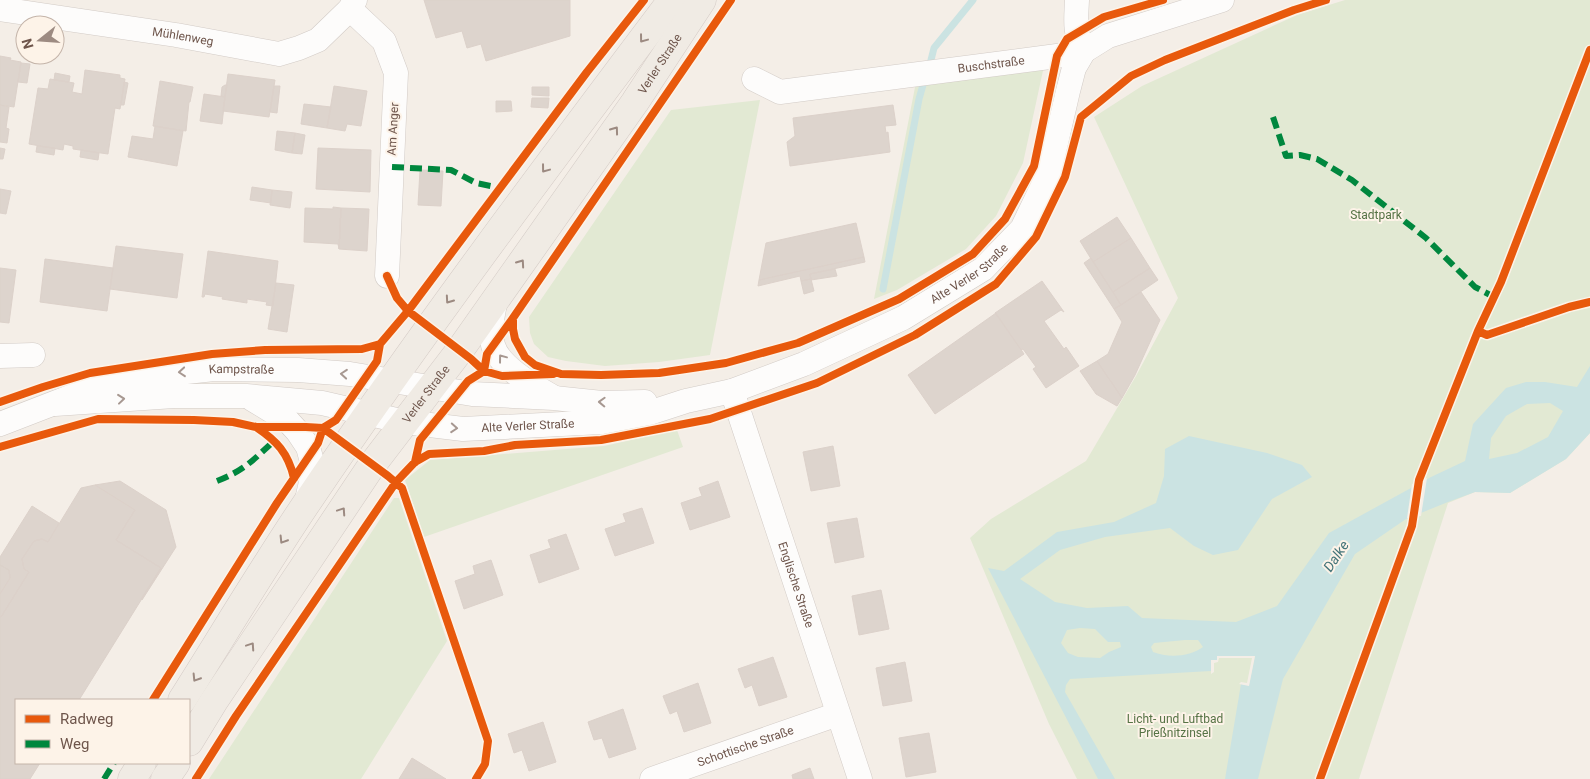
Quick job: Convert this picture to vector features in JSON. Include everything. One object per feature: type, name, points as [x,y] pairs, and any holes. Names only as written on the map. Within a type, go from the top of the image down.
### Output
[{"type":"main road","points":[[183,699],[305,505],[491,240],[672,0]]},
{"type":"main road","name":"Verler Straße","points":[[190,740],[214,701],[372,464],[431,388],[496,299],[635,102],[702,0]]},
{"type":"main road","points":[[132,779],[141,764]]},
{"type":"main road","points":[[165,779],[175,764]]},
{"type":"street","points":[[1077,0],[1077,36],[1084,51]]},
{"type":"street","name":"Buschstraße","points":[[754,79],[780,92],[1051,57],[1084,51],[1108,36],[1222,0]]},
{"type":"street","name":"Mühlenweg","points":[[0,9],[176,35],[279,54],[318,40],[353,4]]},
{"type":"street","name":"Am Anger","points":[[353,4],[384,41],[396,73],[387,276]]},
{"type":"street","name":"Alte Verler Straße","points":[[370,413],[405,422],[464,429],[602,422],[649,413],[686,401],[732,390],[804,364],[903,318],[983,270],[1022,229],[1049,173],[1074,68],[1084,51]]},
{"type":"street","name":"Alte Verler Straße","points":[[496,299],[491,320],[493,345],[503,362],[518,375],[554,398]]},
{"type":"street","points":[[0,356],[32,355]]},
{"type":"street","name":"Kampstraße","points":[[0,424],[101,385],[131,378],[214,369],[298,370],[350,374],[431,388]]},
{"type":"street","name":"Alte Verler Straße","points":[[431,388],[472,394],[554,398],[602,403],[686,401]]},
{"type":"street","name":"Englische Straße","points":[[732,390],[860,779]]},
{"type":"street","name":"Kampstraße","points":[[55,404],[174,396],[246,396],[322,403],[370,413]]},
{"type":"street","points":[[246,396],[288,421],[308,447],[314,469],[305,505]]},
{"type":"street","name":"Schottische Straße","points":[[652,779],[838,714]]},
{"type":"green space","name":"Stadtpark","points":[[1345,0],[1590,0],[1590,433],[1566,459],[1510,493],[1475,492],[1448,503],[1359,779],[1077,779],[1049,724],[970,538],[991,519],[1086,461],[1136,376],[1178,298],[1094,117],[1142,86],[1297,15]]},
{"type":"green space","points":[[1044,66],[1023,163],[996,216],[966,249],[897,290],[874,299],[916,82]]},
{"type":"green space","points":[[760,100],[710,355],[659,362],[605,366],[548,357],[534,344],[530,333],[529,317],[671,110]]},
{"type":"green space","points":[[677,430],[683,447],[424,537],[405,480],[430,460],[604,446]]},
{"type":"green space","points":[[394,498],[399,498],[447,641],[361,779],[209,779]]},
{"type":"water","name":"Dalke","points":[[1590,366],[1590,433],[1566,459],[1510,493],[1475,492],[1406,519],[1355,554],[1283,679],[1258,779],[1225,779],[1241,684],[1249,685],[1255,656],[1217,656],[1217,660],[1211,660],[1211,671],[1070,679],[1066,685],[1065,692],[1115,779],[1098,779],[988,568],[1004,571],[1057,532],[1114,522],[1156,503],[1164,476],[1165,449],[1189,436],[1267,453],[1302,465],[1312,477],[1272,499],[1238,550],[1213,555],[1194,546],[1170,528],[1105,537],[1060,550],[1020,579],[1055,602],[1087,608],[1128,606],[1142,618],[1236,622],[1277,606],[1329,533],[1431,477],[1465,461],[1473,424],[1506,388],[1526,382],[1545,382],[1577,387]],"holes":[[[1550,403],[1563,411],[1548,437],[1517,453],[1489,459],[1491,438],[1506,416],[1527,404]],[[1080,628],[1095,629],[1108,642],[1120,642],[1121,647],[1100,658],[1078,657],[1068,653],[1061,643],[1067,630]],[[1198,640],[1203,647],[1185,655],[1165,655],[1153,652],[1151,647],[1154,643]]]},
{"type":"pier","points":[[1427,478],[1421,516],[1407,518],[1412,484]]},
{"type":"pier","points":[[1217,656],[1255,656],[1249,686],[1239,684],[1241,682],[1247,683],[1252,658],[1219,658],[1218,662],[1214,663],[1214,672],[1211,674],[1211,660],[1217,660]]},
{"type":"building","points":[[424,0],[570,0],[570,36],[486,61],[481,44],[467,48],[462,31],[436,38]]},
{"type":"building","points":[[0,56],[11,58],[10,60],[15,61],[15,65],[21,65],[14,107],[0,105]]},
{"type":"building","points":[[21,65],[30,65],[27,83],[18,82]]},
{"type":"building","points":[[85,70],[120,75],[120,78],[125,79],[120,109],[115,108],[108,154],[73,149],[73,146],[64,144],[63,150],[29,144],[38,88],[48,89],[50,79],[74,83],[72,92],[82,94]]},
{"type":"building","points":[[55,73],[70,76],[69,82],[54,80]]},
{"type":"building","points":[[228,74],[275,80],[269,117],[223,111]]},
{"type":"building","points":[[160,81],[193,87],[189,102],[186,131],[153,126]]},
{"type":"building","points":[[124,82],[128,83],[124,105],[121,105]]},
{"type":"building","points":[[227,85],[225,97],[221,96],[222,87]]},
{"type":"building","points":[[274,86],[280,86],[277,113],[270,112]]},
{"type":"building","points":[[334,86],[367,91],[361,126],[347,124],[345,131],[327,128]]},
{"type":"building","points":[[532,87],[549,87],[549,96],[532,95]]},
{"type":"building","points":[[204,94],[225,97],[222,124],[200,121]]},
{"type":"building","points":[[532,98],[549,98],[548,108],[531,107]]},
{"type":"building","points":[[496,101],[511,101],[512,111],[496,112]]},
{"type":"building","points":[[304,104],[331,107],[327,128],[301,124]]},
{"type":"building","points":[[0,105],[9,107],[6,128],[9,129],[7,143],[0,142]]},
{"type":"building","points":[[893,105],[896,125],[885,126],[886,133],[888,132],[890,152],[790,166],[787,142],[795,136],[793,118]]},
{"type":"building","points":[[155,126],[183,131],[177,166],[128,157],[132,136],[153,139]]},
{"type":"building","points":[[277,131],[295,133],[292,153],[275,150]]},
{"type":"building","points":[[295,133],[305,135],[302,154],[292,153]]},
{"type":"building","points":[[37,146],[55,148],[54,155],[36,152]]},
{"type":"building","points":[[0,148],[5,149],[3,159],[0,159]]},
{"type":"building","points":[[318,148],[371,150],[370,192],[316,189]]},
{"type":"building","points":[[81,150],[99,153],[98,160],[80,157]]},
{"type":"building","points":[[420,170],[443,171],[441,206],[418,205]]},
{"type":"building","points":[[252,187],[272,190],[271,203],[250,200]]},
{"type":"building","points":[[0,189],[11,191],[6,214],[0,213]]},
{"type":"building","points":[[272,190],[292,192],[290,208],[270,205]]},
{"type":"building","points":[[333,207],[341,208],[339,249],[338,244],[304,242],[305,208],[333,209]]},
{"type":"building","points":[[341,208],[369,209],[367,251],[339,249]]},
{"type":"building","points":[[1117,217],[1131,238],[1093,262],[1080,241]]},
{"type":"building","points":[[856,223],[864,257],[759,280],[766,243]]},
{"type":"building","points":[[1131,238],[1150,268],[1113,292],[1093,262]]},
{"type":"building","points":[[116,246],[183,254],[177,298],[110,289]]},
{"type":"building","points":[[208,251],[278,261],[273,306],[266,305],[267,302],[247,299],[247,303],[205,294],[202,297]]},
{"type":"building","points":[[864,257],[865,262],[810,274],[811,279],[801,281],[800,276],[758,286],[759,280]]},
{"type":"building","points":[[1091,258],[1121,305],[1114,309],[1084,263]]},
{"type":"building","points":[[45,259],[113,268],[107,311],[40,302]]},
{"type":"building","points":[[0,268],[16,270],[9,323],[0,322]]},
{"type":"building","points":[[1150,268],[1158,280],[1121,305],[1113,292]]},
{"type":"building","points":[[835,269],[837,276],[811,280],[810,274]]},
{"type":"building","points":[[811,279],[814,291],[804,294],[801,281]]},
{"type":"building","points":[[1042,281],[1064,312],[1061,310],[1044,321],[1079,366],[1046,388],[1033,369],[1036,367],[1023,349],[1021,350],[995,313]]},
{"type":"building","points":[[276,283],[294,285],[287,332],[268,329]]},
{"type":"building","points":[[1141,292],[1160,320],[1135,375],[1122,398],[1097,361],[1108,354],[1122,322],[1114,309]]},
{"type":"building","points":[[996,313],[1024,354],[935,414],[908,375]]},
{"type":"building","points":[[1097,361],[1122,398],[1117,406],[1096,394],[1080,371]]},
{"type":"building","points":[[833,446],[840,486],[811,491],[803,452]]},
{"type":"building","points":[[120,481],[166,510],[176,547],[142,600],[161,568],[116,540],[135,510],[95,485]]},
{"type":"building","points":[[718,481],[730,517],[690,530],[681,503],[702,496],[699,488]]},
{"type":"building","points":[[95,485],[135,510],[116,540],[161,568],[80,699],[15,699],[15,764],[39,764],[30,779],[0,779],[0,617],[29,572],[24,569],[22,559],[34,541],[42,539],[48,542],[81,488]]},
{"type":"building","points":[[32,506],[59,523],[48,542],[42,539],[34,541],[22,559],[24,569],[29,572],[0,617],[0,594],[10,578],[9,570],[0,565],[0,557]]},
{"type":"building","points":[[642,508],[654,543],[615,556],[605,529],[626,522],[623,514]]},
{"type":"building","points":[[857,518],[864,557],[835,563],[827,523]]},
{"type":"building","points":[[566,534],[579,569],[539,583],[530,555],[551,548],[548,540]]},
{"type":"building","points":[[491,560],[503,595],[464,609],[455,581],[475,574],[473,566]]},
{"type":"building","points":[[0,565],[9,570],[10,578],[0,594]]},
{"type":"building","points":[[881,590],[889,629],[859,635],[852,596]]},
{"type":"building","points":[[773,657],[787,697],[759,706],[752,685],[745,688],[738,669]]},
{"type":"building","points":[[905,662],[912,701],[883,706],[876,668]]},
{"type":"building","points":[[698,683],[711,723],[684,732],[677,711],[670,714],[663,696]]},
{"type":"building","points":[[623,709],[636,749],[609,758],[602,738],[594,740],[588,722]]},
{"type":"building","points":[[543,722],[556,762],[529,771],[522,750],[514,753],[508,734]]},
{"type":"building","points":[[929,733],[936,772],[906,777],[899,738]]},
{"type":"building","points":[[412,758],[446,779],[399,779]]},
{"type":"building","points":[[810,768],[814,779],[793,779],[792,775]]},
{"type":"waterway","points":[[929,68],[934,48],[973,0]]},
{"type":"waterway","points":[[883,289],[919,99],[925,78]]},
{"type":"marked path","points":[[1273,117],[1286,156],[1300,155],[1317,159],[1352,180],[1426,238],[1475,287],[1494,297]]},
{"type":"marked path","points":[[392,167],[451,170],[476,183],[500,188]]},
{"type":"marked path","points":[[217,481],[242,469],[274,441]]},
{"type":"marked path","points":[[104,779],[113,764]]},
{"type":"cycle path","points":[[0,402],[90,373],[212,354],[265,350],[362,349],[380,344],[408,311],[587,72],[644,0]]},
{"type":"cycle path","points":[[731,0],[513,318],[515,339],[525,357],[535,365],[561,374],[601,375],[659,373],[726,363],[798,343],[899,299],[973,254],[1005,219],[1034,166],[1057,56],[1067,39],[1104,17],[1163,0]]},
{"type":"cycle path","points":[[196,779],[236,716],[396,482],[415,462],[429,454],[484,451],[515,445],[601,440],[710,419],[817,383],[915,335],[996,284],[1036,237],[1065,177],[1081,117],[1131,76],[1165,60],[1294,10],[1326,0]]},
{"type":"cycle path","points":[[1320,779],[1412,526],[1419,480],[1478,331],[1501,282],[1590,50]]},
{"type":"cycle path","points":[[387,276],[397,298],[408,311],[484,371],[468,381],[420,440],[415,462]]},
{"type":"cycle path","points":[[1478,331],[1487,335],[1569,307],[1590,302]]},
{"type":"cycle path","points":[[513,318],[487,354],[484,371],[502,376],[553,374]]},
{"type":"cycle path","points":[[380,344],[377,361],[336,420],[323,428],[402,488],[488,741],[485,764],[476,779]]},
{"type":"cycle path","points":[[0,447],[98,419],[194,420],[233,422],[256,427],[323,428],[318,443],[277,503],[154,699]]},
{"type":"cycle path","points":[[256,427],[281,448],[292,469],[294,478]]},
{"type":"park label","name":"Licht- und Luftbad Prießnitzinsel","points":[[1175,726]]}]
